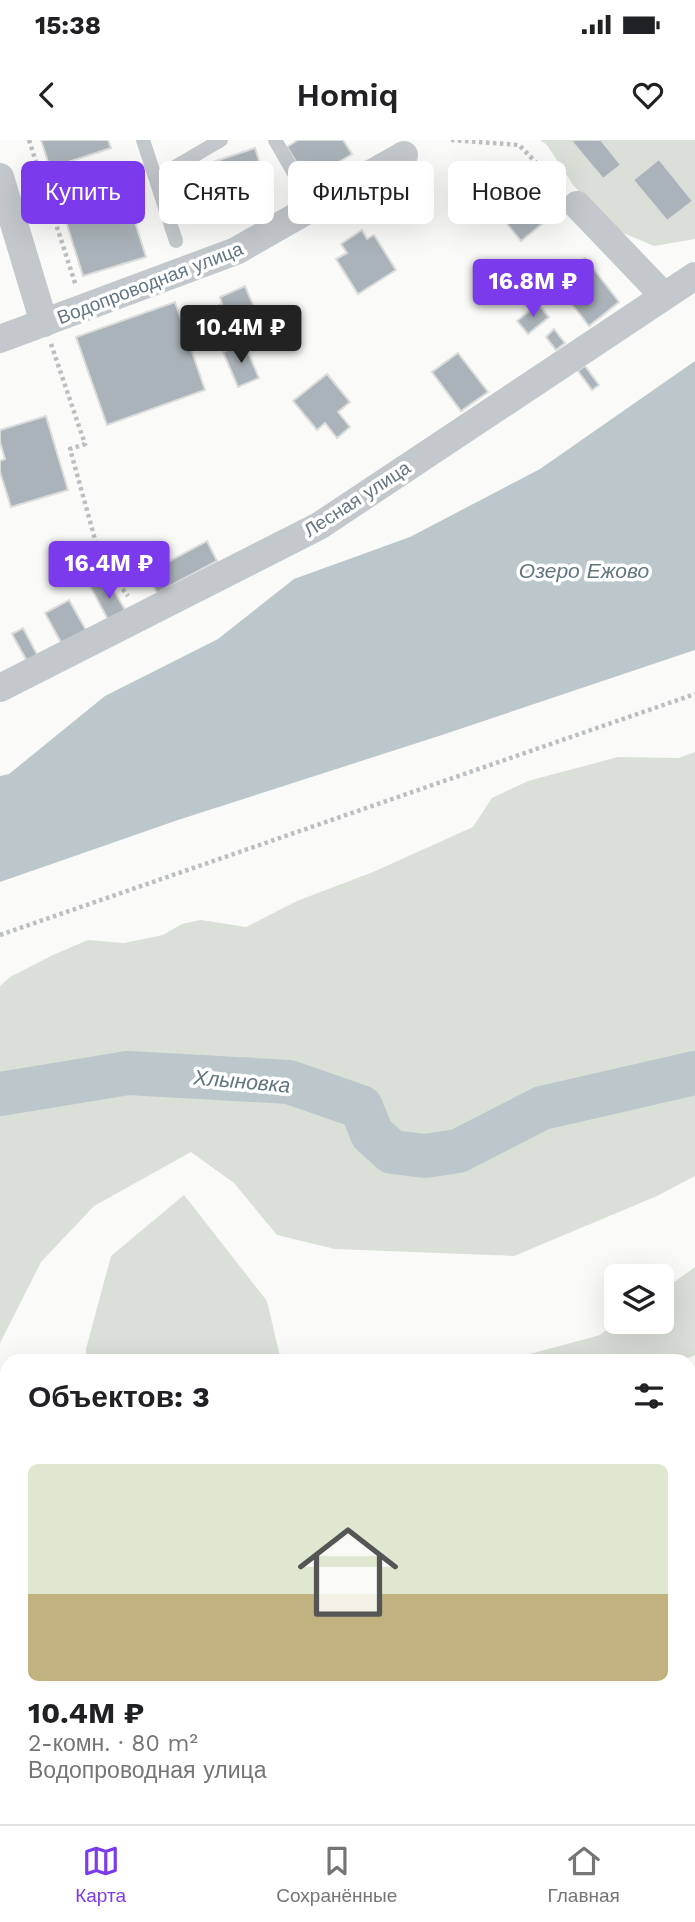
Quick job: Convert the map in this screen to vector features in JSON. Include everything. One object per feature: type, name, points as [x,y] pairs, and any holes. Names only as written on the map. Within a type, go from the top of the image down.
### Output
[{"type":"street","name":"Водопроводная улица","points":[[394,161],[404,155]]},
{"type":"street","points":[[0,177],[44,324]]},
{"type":"street","points":[[577,205],[664,296]]},
{"type":"street","name":"Водопроводная улица","points":[[0,339],[236,251],[288,222]]},
{"type":"street","name":"Лесная улица","points":[[0,688],[319,526],[695,276]]},
{"type":"lane","points":[[143,140],[176,241]]},
{"type":"lane","points":[[156,178],[221,140]]},
{"type":"lane","points":[[275,140],[288,163]]},
{"type":"path","points":[[29,140],[36,161]]},
{"type":"path","points":[[451,140],[519,145],[577,205]]},
{"type":"path","points":[[57,224],[77,288]]},
{"type":"path","points":[[44,324],[85,444],[69,449],[101,561],[124,591]]},
{"type":"path","points":[[0,935],[695,694]]},
{"type":"shaded area","points":[[540,140],[695,140],[695,239],[654,246],[616,230],[573,185],[566,174],[566,161],[557,161],[547,145]]},
{"type":"shaded area","points":[[695,752],[695,1176],[657,1196],[514,1256],[335,1249],[277,1235],[234,1183],[191,1152],[94,1206],[41,1262],[0,1343],[0,986],[10,977],[88,940],[124,943],[163,935],[182,924],[201,920],[246,927],[297,901],[373,872],[473,827],[492,798],[528,781],[618,757],[679,758]]},
{"type":"shaded area","points":[[184,1195],[267,1301],[279,1354],[86,1354],[111,1256]]},
{"type":"shaded area","points":[[695,1267],[695,1354],[530,1354],[604,1332],[674,1334],[674,1282]]},
{"type":"water","name":"Озеро Ежово","points":[[695,361],[695,650],[178,820],[0,882],[0,776],[9,774],[105,696],[218,639],[294,579],[410,537],[540,469]]},
{"type":"building","points":[[41,140],[108,140],[111,148],[71,161],[48,161]]},
{"type":"building","points":[[298,140],[343,140],[352,154],[341,161],[296,161],[287,147]]},
{"type":"building","points":[[601,140],[621,165],[603,179],[572,142]]},
{"type":"building","points":[[255,148],[259,161],[216,161]]},
{"type":"building","points":[[659,159],[693,201],[667,221],[633,180]]},
{"type":"building","points":[[67,224],[136,224],[146,257],[83,276]]},
{"type":"building","points":[[507,224],[542,224],[521,241]]},
{"type":"building","points":[[362,230],[367,239],[374,235],[396,270],[358,294],[336,259],[347,253],[341,244]]},
{"type":"building","points":[[585,258],[619,302],[589,326],[555,282]]},
{"type":"building","points":[[245,286],[262,326],[210,347],[196,315],[222,304],[220,297]]},
{"type":"building","points":[[175,302],[205,390],[107,425],[76,337]]},
{"type":"building","points":[[538,304],[549,317],[528,334],[517,321]]},
{"type":"building","points":[[554,329],[565,343],[556,350],[546,337]]},
{"type":"building","points":[[273,330],[287,333],[283,350],[268,346]]},
{"type":"building","points":[[244,343],[259,378],[238,387],[223,352]]},
{"type":"building","points":[[458,353],[488,392],[461,411],[432,372]]},
{"type":"building","points":[[585,366],[599,385],[592,390],[578,371]]},
{"type":"building","points":[[327,374],[350,402],[338,412],[350,427],[337,438],[325,423],[317,430],[293,401]]},
{"type":"building","points":[[46,416],[68,490],[11,507],[0,472],[0,461],[5,459],[0,430]]},
{"type":"building","points":[[207,541],[217,561],[157,593],[147,573]]},
{"type":"building","points":[[106,577],[128,615],[111,625],[90,586]]},
{"type":"building","points":[[69,600],[87,632],[63,646],[45,613]]},
{"type":"building","points":[[23,628],[39,658],[28,663],[12,634]]},
{"type":"waterway","name":"Хлыновка","points":[[0,1094],[128,1073],[289,1082],[361,1107],[372,1134],[392,1152],[425,1156],[458,1151],[542,1108],[695,1073]]}]
